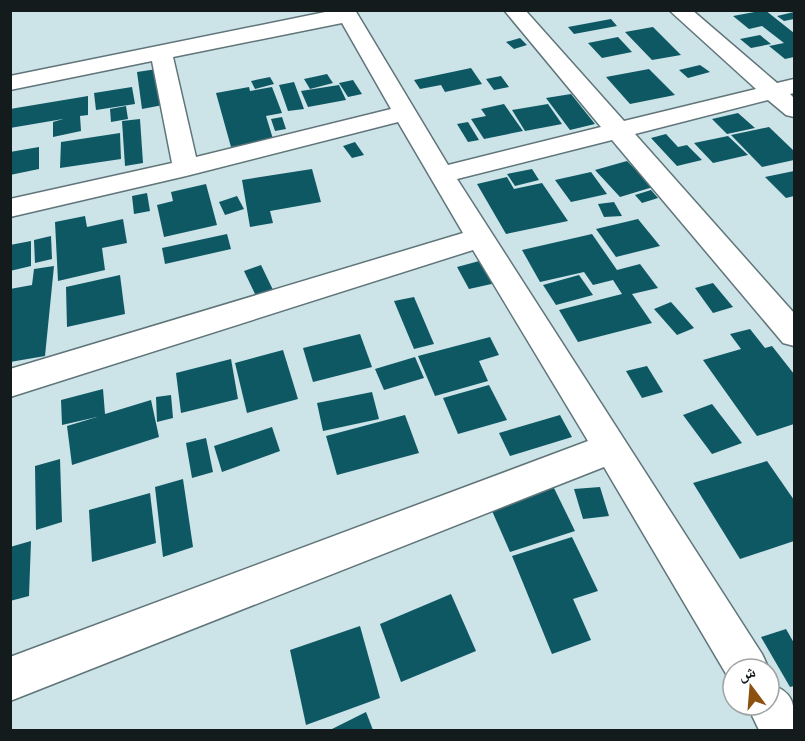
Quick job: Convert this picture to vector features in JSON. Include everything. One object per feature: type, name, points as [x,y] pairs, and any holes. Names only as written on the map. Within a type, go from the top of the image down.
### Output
[{"type":"street","points":[[514,10],[795,334]]},
{"type":"street","points":[[679,10],[784,88],[795,110]]},
{"type":"street","points":[[10,83],[346,13],[441,175],[740,657]]},
{"type":"street","points":[[160,52],[186,168]]},
{"type":"street","points":[[441,175],[784,88]]},
{"type":"street","points":[[10,208],[186,168],[404,113]]},
{"type":"street","points":[[10,384],[480,238]]},
{"type":"street","points":[[10,679],[612,448]]},
{"type":"street","points":[[776,717],[784,730]]},
{"type":"building","points":[[765,10],[794,33],[794,57],[785,59],[769,46],[784,43],[762,26],[749,29],[733,16]]},
{"type":"building","points":[[794,12],[794,19],[784,21],[777,16]]},
{"type":"building","points":[[611,19],[617,26],[574,34],[568,27]]},
{"type":"building","points":[[653,27],[681,55],[652,60],[625,32]]},
{"type":"building","points":[[760,35],[771,44],[751,48],[740,39]]},
{"type":"building","points":[[618,37],[632,52],[602,58],[588,43]]},
{"type":"building","points":[[520,38],[527,45],[514,49],[506,42]]},
{"type":"building","points":[[700,65],[710,72],[688,78],[679,70]]},
{"type":"building","points":[[471,68],[482,84],[445,92],[441,85],[420,89],[414,80]]},
{"type":"building","points":[[157,69],[163,105],[142,109],[137,72]]},
{"type":"building","points":[[649,69],[675,95],[630,104],[606,77]]},
{"type":"building","points":[[327,74],[333,83],[310,89],[304,79]]},
{"type":"building","points":[[501,76],[509,87],[494,90],[486,79]]},
{"type":"building","points":[[270,77],[274,84],[255,89],[251,81]]},
{"type":"building","points":[[353,80],[362,94],[348,97],[339,83]]},
{"type":"building","points":[[294,82],[304,109],[288,111],[279,85]]},
{"type":"building","points":[[339,85],[346,100],[308,107],[301,91]]},
{"type":"building","points":[[132,87],[135,104],[96,110],[94,93]]},
{"type":"building","points":[[249,87],[250,91],[272,87],[282,113],[266,116],[273,139],[231,147],[216,93]]},
{"type":"building","points":[[571,94],[595,124],[570,130],[546,98]]},
{"type":"building","points":[[88,96],[88,115],[80,116],[81,131],[53,137],[53,122],[63,119],[10,128],[10,109]]},
{"type":"building","points":[[504,104],[523,131],[484,139],[471,119],[486,116],[481,109]]},
{"type":"building","points":[[548,104],[562,124],[525,131],[512,110]]},
{"type":"building","points":[[126,106],[128,119],[111,122],[110,109]]},
{"type":"building","points":[[738,113],[755,128],[727,134],[712,119]]},
{"type":"building","points":[[282,117],[286,129],[275,131],[271,119]]},
{"type":"building","points":[[140,119],[143,163],[125,166],[122,121]]},
{"type":"building","points":[[468,122],[479,140],[468,142],[457,124]]},
{"type":"building","points":[[769,127],[794,151],[794,160],[762,167],[731,135]]},
{"type":"building","points":[[120,133],[121,159],[60,168],[61,142]]},
{"type":"building","points":[[666,134],[678,147],[687,145],[702,160],[677,166],[651,138]]},
{"type":"building","points":[[728,136],[748,155],[713,163],[694,143]]},
{"type":"building","points":[[355,142],[364,155],[352,158],[343,146]]},
{"type":"building","points":[[39,147],[39,169],[10,175],[10,152]]},
{"type":"building","points":[[627,161],[653,187],[620,197],[595,170]]},
{"type":"building","points":[[312,169],[321,202],[270,211],[273,223],[250,227],[242,180]]},
{"type":"building","points":[[532,169],[539,180],[515,186],[507,174]]},
{"type":"building","points":[[794,171],[794,196],[786,198],[765,177]]},
{"type":"building","points":[[591,172],[607,194],[571,202],[555,180]]},
{"type":"building","points":[[507,177],[514,189],[542,183],[568,221],[506,234],[477,184]]},
{"type":"building","points":[[206,184],[217,225],[164,237],[157,205],[173,201],[171,192]]},
{"type":"building","points":[[651,190],[658,198],[642,203],[635,195]]},
{"type":"building","points":[[147,193],[150,211],[134,214],[132,196]]},
{"type":"building","points":[[237,196],[244,209],[225,215],[219,202]]},
{"type":"building","points":[[614,202],[622,216],[604,217],[598,204]]},
{"type":"building","points":[[85,216],[87,227],[123,219],[127,243],[102,248],[105,270],[58,281],[55,222]]},
{"type":"building","points":[[638,219],[660,246],[616,257],[596,229]]},
{"type":"building","points":[[227,234],[231,249],[165,264],[162,248]]},
{"type":"building","points":[[592,234],[617,270],[640,264],[658,288],[632,294],[652,323],[578,342],[559,310],[622,294],[613,280],[593,285],[584,272],[540,282],[522,250]]},
{"type":"building","points":[[51,236],[52,259],[35,263],[34,240]]},
{"type":"building","points":[[31,241],[31,266],[10,271],[10,245]]},
{"type":"building","points":[[483,260],[496,283],[469,289],[457,267]]},
{"type":"building","points":[[261,265],[274,292],[257,298],[244,271]]},
{"type":"building","points":[[54,266],[45,356],[10,362],[10,289],[32,285],[34,269]]},
{"type":"building","points":[[120,275],[125,314],[67,327],[66,287]]},
{"type":"building","points":[[579,275],[593,295],[556,305],[543,285]]},
{"type":"building","points":[[713,283],[733,307],[713,313],[695,288]]},
{"type":"building","points":[[414,297],[434,344],[414,349],[394,301]]},
{"type":"building","points":[[671,302],[694,328],[677,335],[654,309]]},
{"type":"building","points":[[750,329],[765,348],[772,346],[794,374],[794,424],[757,436],[703,360],[741,349],[730,334]]},
{"type":"building","points":[[360,334],[372,367],[313,382],[303,348]]},
{"type":"building","points":[[490,337],[499,355],[479,361],[488,381],[435,396],[418,356]]},
{"type":"building","points":[[283,350],[298,399],[247,413],[235,363]]},
{"type":"building","points":[[415,357],[424,378],[384,390],[375,369]]},
{"type":"building","points":[[231,359],[238,399],[181,413],[176,373]]},
{"type":"building","points":[[647,366],[663,392],[642,398],[626,371]]},
{"type":"building","points":[[489,385],[507,420],[458,434],[443,398]]},
{"type":"building","points":[[103,389],[105,414],[151,400],[159,437],[72,465],[67,426],[97,417],[62,425],[61,400]]},
{"type":"building","points":[[372,392],[379,419],[323,431],[317,403]]},
{"type":"building","points":[[171,395],[173,418],[157,422],[156,397]]},
{"type":"building","points":[[712,404],[742,443],[712,454],[683,415]]},
{"type":"building","points":[[405,415],[419,453],[337,475],[326,436]]},
{"type":"building","points":[[560,415],[572,437],[510,456],[499,433]]},
{"type":"building","points":[[272,427],[280,451],[222,472],[214,446]]},
{"type":"building","points":[[206,438],[213,472],[192,478],[186,443]]},
{"type":"building","points":[[60,459],[62,522],[36,530],[35,466]]},
{"type":"building","points":[[767,461],[794,500],[794,541],[740,559],[693,483]]},
{"type":"building","points":[[183,479],[193,547],[163,557],[155,487]]},
{"type":"building","points":[[552,484],[575,531],[510,552],[489,504]]},
{"type":"building","points":[[600,487],[609,516],[583,519],[574,489]]},
{"type":"building","points":[[150,493],[156,543],[92,562],[89,510]]},
{"type":"building","points":[[572,537],[598,591],[573,599],[591,640],[552,654],[512,556]]},
{"type":"building","points":[[31,541],[29,596],[10,601],[10,547]]},
{"type":"building","points":[[451,594],[476,651],[401,682],[380,624]]},
{"type":"building","points":[[360,626],[380,698],[306,725],[290,650]]},
{"type":"building","points":[[786,629],[794,643],[794,686],[790,687],[781,671],[781,657],[773,657],[761,637]]},
{"type":"building","points":[[366,712],[373,730],[330,730]]}]
